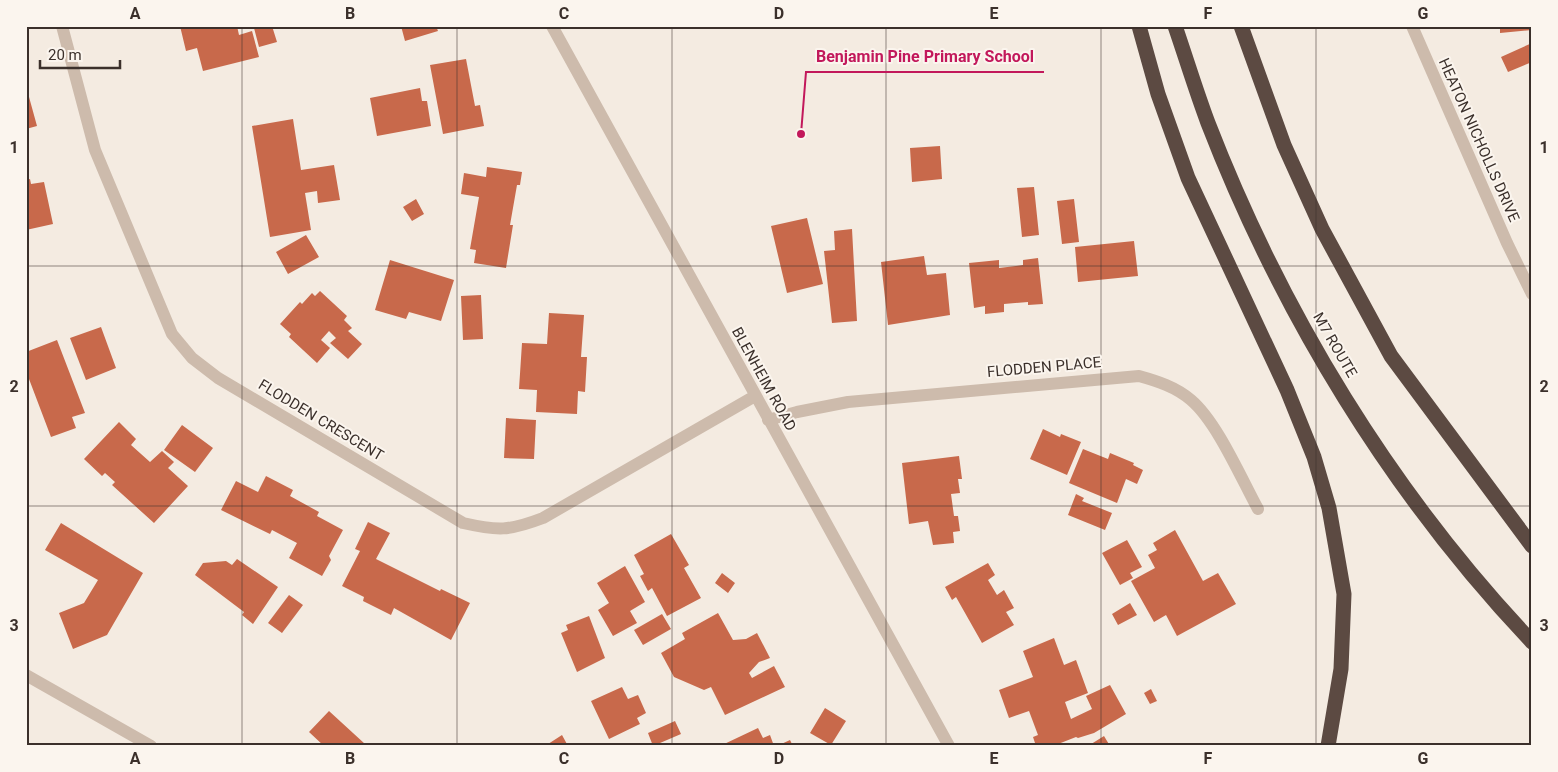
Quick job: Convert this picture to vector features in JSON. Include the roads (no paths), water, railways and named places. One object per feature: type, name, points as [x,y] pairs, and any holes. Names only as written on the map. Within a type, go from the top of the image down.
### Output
[{"type":"highway","points":[[1139,26],[1158,94],[1188,178],[1288,390],[1314,457],[1329,508],[1344,594],[1341,669],[1328,746]]},
{"type":"highway","name":"M7 ROUTE","points":[[1176,26],[1208,122],[1236,190],[1308,337],[1410,496],[1503,611],[1532,642]]},
{"type":"highway","points":[[1241,26],[1254,66],[1288,154],[1322,229],[1387,349],[1532,546]]},
{"type":"street","name":"FLODDEN CRESCENT","points":[[62,26],[95,150],[172,334],[192,358],[218,378],[463,523],[490,530],[515,529],[543,518],[754,396]]},
{"type":"street","name":"BLENHEIM ROAD","points":[[552,26],[754,396],[949,746]]},
{"type":"street","name":"HEATON NICHOLLS DRIVE","points":[[1412,26],[1507,243],[1532,294]]},
{"type":"street","name":"FLODDEN PLACE","points":[[768,420],[848,402],[1138,376],[1167,384],[1192,400],[1218,433],[1258,509]]},
{"type":"street","points":[[26,675],[150,746]]},
{"type":"place","name":"Benjamin Pine Primary School","points":[[801,134]]}]
